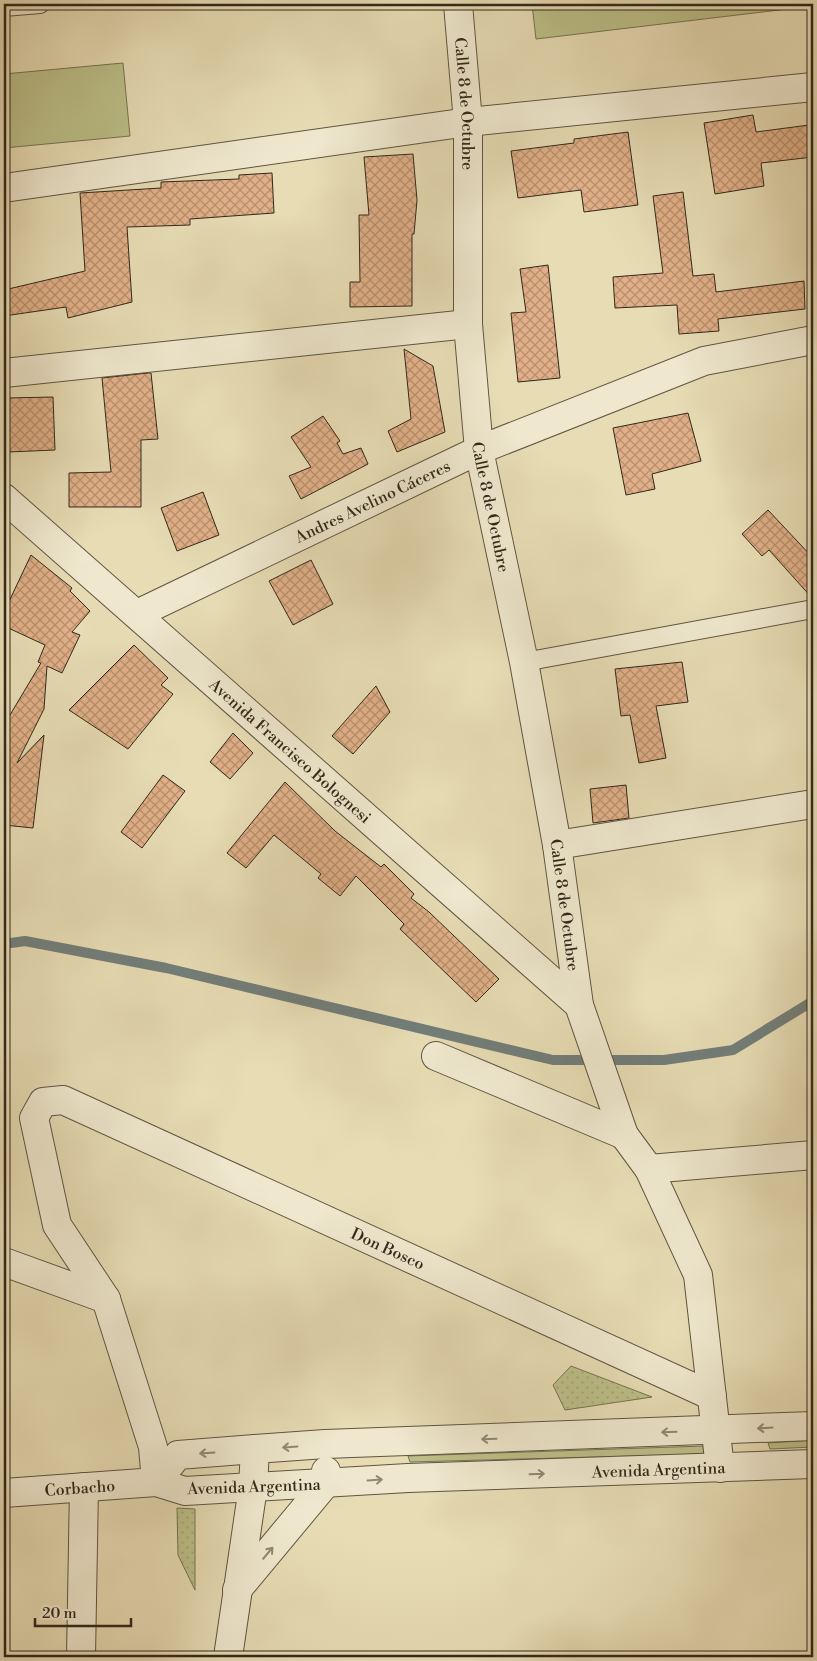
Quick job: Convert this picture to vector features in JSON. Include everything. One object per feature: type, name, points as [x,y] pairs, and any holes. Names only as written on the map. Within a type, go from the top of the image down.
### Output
[{"type":"street","name":"Calle 8 de Octubre","points":[[458,4],[468,122],[468,324],[479,450],[524,662],[557,845],[580,1007],[624,1135]]},
{"type":"street","points":[[4,188],[468,122],[813,87]]},
{"type":"street","points":[[4,373],[468,324]]},
{"type":"street","name":"Andres Avelino Cáceres","points":[[137,614],[479,450],[704,360],[813,340]]},
{"type":"street","name":"Avenida Francisco Bolognesi","points":[[4,498],[580,1007]]},
{"type":"street","points":[[557,845],[813,804]]},
{"type":"street","points":[[436,1056],[624,1135],[649,1169],[698,1275],[712,1396],[718,1431],[720,1468]]},
{"type":"street","name":"Don Bosco","points":[[106,1298],[57,1224],[34,1118],[43,1102],[63,1100],[712,1396]]},
{"type":"street","points":[[649,1169],[813,1155]]},
{"type":"street","points":[[4,1262],[106,1298],[153,1447],[156,1482]]},
{"type":"street","name":"Avenida Argentina","points":[[813,1426],[325,1444],[178,1455],[156,1482],[185,1491],[408,1478],[813,1464]]},
{"type":"street","points":[[236,1590],[326,1483],[325,1444]]},
{"type":"street","points":[[228,1657],[252,1487],[255,1449]]},
{"type":"street","name":"Corbacho","points":[[4,1492],[156,1482]]},
{"type":"street","points":[[81,1657],[84,1487]]},
{"type":"lane","points":[[4,7],[40,4]]},
{"type":"lane","points":[[524,662],[813,609]]},
{"type":"green space","points":[[532,4],[813,4],[813,6],[536,39]]},
{"type":"green space","points":[[123,63],[130,136],[4,148],[4,74]]},
{"type":"green space","points":[[571,1366],[652,1397],[565,1410],[553,1385]]},
{"type":"green space","points":[[813,1440],[813,1447],[770,1449],[768,1443]]},
{"type":"green space","points":[[704,1446],[704,1454],[410,1462],[408,1456]]},
{"type":"green space","points":[[177,1508],[195,1509],[195,1590],[178,1555]]},
{"type":"building","points":[[753,115],[756,132],[809,125],[813,157],[761,163],[764,186],[715,194],[704,123]]},
{"type":"building","points":[[628,132],[638,205],[584,212],[581,190],[518,198],[511,151],[574,143],[574,139]]},
{"type":"building","points":[[413,154],[417,200],[414,234],[412,234],[412,306],[350,307],[350,282],[360,282],[359,215],[369,215],[364,157]]},
{"type":"building","points":[[272,173],[274,213],[190,219],[190,225],[127,227],[132,302],[68,318],[66,307],[4,316],[4,290],[85,271],[80,193],[161,188],[161,182],[239,179],[239,175]]},
{"type":"building","points":[[683,192],[693,276],[714,274],[716,292],[804,281],[805,309],[718,319],[719,331],[679,334],[677,305],[615,308],[613,277],[663,273],[653,196]]},
{"type":"building","points":[[548,265],[560,378],[518,382],[511,313],[526,312],[520,269]]},
{"type":"building","points":[[404,349],[433,366],[445,432],[397,452],[388,431],[411,419]]},
{"type":"building","points":[[151,373],[158,439],[141,440],[141,507],[69,507],[69,473],[111,472],[102,378]]},
{"type":"building","points":[[53,397],[55,450],[8,452],[6,398]]},
{"type":"building","points":[[688,413],[701,461],[652,474],[655,489],[626,495],[613,428]]},
{"type":"building","points":[[323,416],[340,441],[337,443],[343,454],[361,448],[368,464],[301,499],[289,476],[311,467],[291,437]]},
{"type":"building","points":[[203,492],[219,535],[177,551],[161,508]]},
{"type":"building","points":[[768,510],[813,558],[813,599],[769,550],[762,556],[742,534]]},
{"type":"building","points":[[31,555],[72,588],[70,591],[90,611],[72,632],[80,635],[62,673],[47,666],[44,709],[17,763],[44,735],[33,828],[4,825],[4,725],[41,663],[38,662],[45,645],[4,626],[4,612]]},
{"type":"building","points":[[311,560],[333,604],[293,625],[269,581]]},
{"type":"building","points":[[134,645],[168,678],[161,685],[173,694],[128,749],[69,710]]},
{"type":"building","points":[[682,662],[688,702],[656,706],[666,758],[639,763],[630,715],[621,716],[615,669]]},
{"type":"building","points":[[376,686],[390,712],[353,754],[332,736]]},
{"type":"building","points":[[233,733],[253,753],[230,779],[210,762]]},
{"type":"building","points":[[163,775],[185,791],[142,848],[121,832]]},
{"type":"building","points":[[285,782],[335,831],[381,867],[384,864],[414,894],[411,898],[429,912],[499,979],[476,1002],[400,929],[404,924],[356,876],[340,896],[318,878],[321,874],[274,835],[246,868],[227,853]]},
{"type":"building","points":[[626,785],[629,818],[593,823],[590,789]]},
{"type":"waterway","points":[[4,944],[25,941],[166,968],[553,1060],[664,1060],[733,1050],[813,1001]]}]
